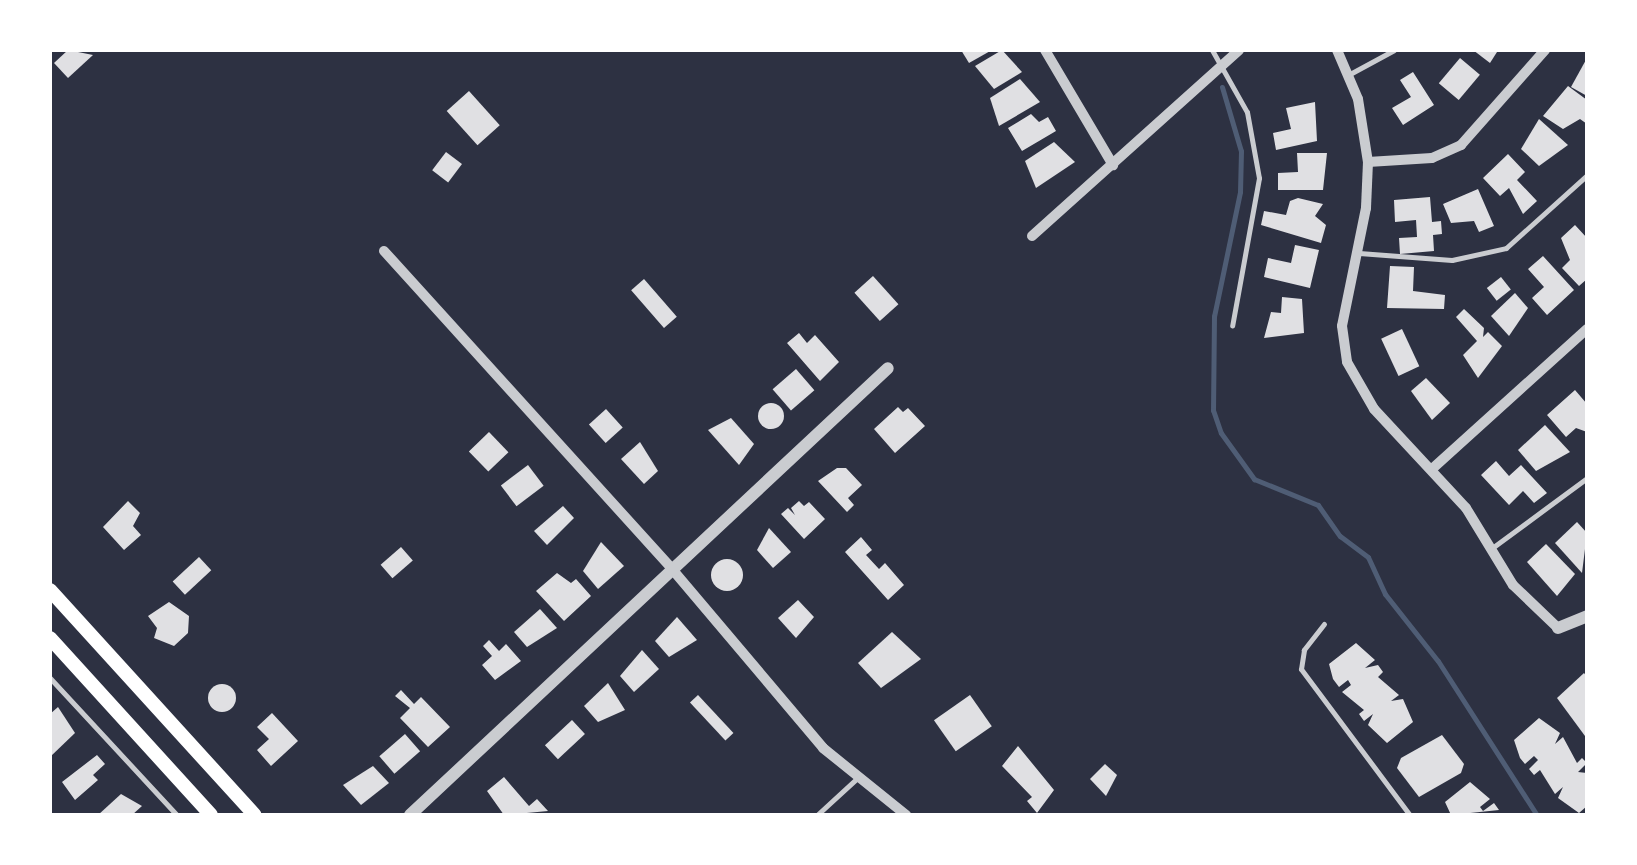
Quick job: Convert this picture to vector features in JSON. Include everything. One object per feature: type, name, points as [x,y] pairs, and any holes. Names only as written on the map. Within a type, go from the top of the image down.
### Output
[{"type":"main road","points":[[53,600],[255,815]]},
{"type":"main road","points":[[50,638],[211,815]]},
{"type":"street","points":[[1045,50],[1112,164]]},
{"type":"street","points":[[1032,236],[1239,50]]},
{"type":"street","points":[[1337,50],[1348,74],[1368,162],[1358,253],[1342,326],[1346,362],[1374,409],[1432,469],[1492,548],[1513,585],[1558,628],[1587,616]]},
{"type":"street","points":[[1368,162],[1432,158],[1462,145],[1546,50]]},
{"type":"street","points":[[384,251],[672,569],[856,780],[906,815]]},
{"type":"street","points":[[1432,469],[1587,329]]},
{"type":"street","points":[[410,815],[888,368]]},
{"type":"lane","points":[[1212,50],[1248,112],[1259,178],[1232,326]]},
{"type":"lane","points":[[1348,74],[1394,50]]},
{"type":"lane","points":[[1358,253],[1452,260],[1506,248],[1587,175]]},
{"type":"lane","points":[[1492,548],[1587,478]]},
{"type":"lane","points":[[1324,624],[1304,650],[1301,670],[1410,815]]},
{"type":"lane","points":[[50,678],[177,815]]},
{"type":"lane","points":[[817,815],[856,780]]},
{"type":"building","points":[[68,50],[93,55],[68,78],[54,63]]},
{"type":"building","points":[[961,50],[992,50],[969,63]]},
{"type":"building","points":[[1002,50],[1022,72],[994,89],[975,66]]},
{"type":"building","points":[[1473,50],[1494,50],[1497,52],[1490,63]]},
{"type":"building","points":[[1460,58],[1480,75],[1459,100],[1439,83]]},
{"type":"building","points":[[1587,58],[1587,96],[1571,87]]},
{"type":"building","points":[[1413,72],[1434,105],[1403,125],[1392,108],[1411,97],[1400,80]]},
{"type":"building","points":[[1020,79],[1040,102],[999,126],[990,98]]},
{"type":"building","points":[[1568,86],[1587,100],[1587,124],[1580,119],[1563,129],[1543,116]]},
{"type":"building","points":[[469,91],[500,125],[477,145],[447,111]]},
{"type":"building","points":[[1315,102],[1317,141],[1276,150],[1273,133],[1291,129],[1286,108]]},
{"type":"building","points":[[1031,114],[1039,122],[1048,117],[1056,131],[1022,151],[1008,128]]},
{"type":"building","points":[[1539,119],[1568,145],[1539,166],[1521,149]]},
{"type":"building","points":[[1054,142],[1075,162],[1036,188],[1025,161]]},
{"type":"building","points":[[446,152],[462,164],[448,182],[432,170]]},
{"type":"building","points":[[1297,153],[1327,153],[1323,190],[1278,190],[1278,173],[1298,172]]},
{"type":"building","points":[[1508,154],[1525,172],[1517,180],[1537,201],[1523,214],[1509,188],[1500,196],[1483,178]]},
{"type":"building","points":[[1478,189],[1494,226],[1479,232],[1474,221],[1451,223],[1443,204]]},
{"type":"building","points":[[1430,197],[1432,222],[1441,221],[1442,234],[1433,235],[1434,251],[1400,254],[1399,238],[1417,237],[1416,220],[1395,222],[1394,200]]},
{"type":"building","points":[[1298,198],[1323,204],[1315,216],[1326,225],[1321,243],[1261,225],[1264,211],[1286,215],[1290,201]]},
{"type":"building","points":[[1575,225],[1587,238],[1587,279],[1579,286],[1562,268],[1570,260],[1561,238]]},
{"type":"building","points":[[1295,245],[1319,250],[1310,288],[1264,277],[1268,258],[1291,263]]},
{"type":"building","points":[[1543,256],[1574,290],[1547,315],[1532,298],[1544,287],[1528,269]]},
{"type":"building","points":[[1390,266],[1414,267],[1413,291],[1445,295],[1444,309],[1387,308]]},
{"type":"building","points":[[873,276],[898,304],[880,321],[854,293]]},
{"type":"building","points":[[1501,277],[1511,290],[1497,301],[1487,288]]},
{"type":"building","points":[[644,279],[677,317],[664,328],[631,290]]},
{"type":"building","points":[[1515,293],[1528,308],[1509,336],[1491,316]]},
{"type":"building","points":[[1282,297],[1302,299],[1304,333],[1264,338],[1271,312],[1281,313]]},
{"type":"building","points":[[1464,309],[1484,328],[1483,337],[1488,332],[1502,346],[1478,378],[1463,355],[1477,341],[1456,317]]},
{"type":"building","points":[[1402,329],[1419,366],[1398,376],[1381,339]]},
{"type":"building","points":[[799,333],[807,343],[815,335],[839,362],[820,381],[787,343]]},
{"type":"building","points":[[796,369],[814,390],[791,410],[773,389]]},
{"type":"building","points":[[1426,378],[1450,403],[1432,420],[1411,391]]},
{"type":"building","points":[[1575,390],[1587,404],[1587,432],[1576,428],[1566,437],[1547,415]]},
{"type":"building","points":[[771,403],[780,407],[784,416],[780,425],[771,429],[762,425],[758,416],[762,407]]},
{"type":"building","points":[[898,407],[903,412],[908,408],[925,426],[895,453],[874,429]]},
{"type":"building","points":[[606,409],[623,428],[606,443],[589,424]]},
{"type":"building","points":[[731,418],[754,444],[739,465],[708,430]]},
{"type":"building","points":[[1545,425],[1570,452],[1536,471],[1518,450]]},
{"type":"building","points":[[489,432],[508,452],[488,472],[469,451]]},
{"type":"building","points":[[640,442],[658,471],[644,484],[621,459]]},
{"type":"building","points":[[1496,461],[1509,476],[1521,465],[1547,493],[1534,503],[1523,491],[1509,505],[1481,475]]},
{"type":"building","points":[[528,465],[544,486],[516,506],[501,485]]},
{"type":"building","points":[[837,468],[846,468],[862,485],[848,498],[854,505],[847,512],[818,481]]},
{"type":"building","points":[[128,501],[140,513],[133,526],[141,535],[124,550],[103,527]]},
{"type":"building","points":[[799,501],[804,506],[809,502],[825,519],[804,539],[781,514],[788,508],[795,515],[791,508]]},
{"type":"building","points":[[563,506],[574,518],[547,545],[534,531]]},
{"type":"building","points":[[1577,522],[1587,533],[1582,573],[1555,543]]},
{"type":"building","points":[[769,528],[791,552],[773,568],[757,550]]},
{"type":"building","points":[[861,537],[872,550],[866,555],[879,569],[885,563],[904,585],[888,600],[845,552]]},
{"type":"building","points":[[601,542],[624,566],[598,589],[583,571]]},
{"type":"building","points":[[1546,544],[1575,574],[1557,596],[1527,562]]},
{"type":"building","points":[[401,547],[413,561],[392,578],[381,565]]},
{"type":"building","points":[[199,557],[211,570],[185,595],[173,582]]},
{"type":"building","points":[[727,559],[738,564],[743,575],[738,586],[727,591],[716,586],[711,575],[716,564]]},
{"type":"building","points":[[557,573],[571,583],[576,579],[591,596],[564,621],[536,591]]},
{"type":"building","points":[[798,600],[814,617],[796,638],[778,618]]},
{"type":"building","points":[[169,602],[189,616],[188,633],[174,646],[154,638],[157,628],[148,616]]},
{"type":"building","points":[[540,609],[557,628],[527,647],[514,632]]},
{"type":"building","points":[[677,617],[697,640],[669,657],[655,641]]},
{"type":"building","points":[[892,632],[921,659],[881,688],[858,663]]},
{"type":"building","points":[[489,640],[499,651],[506,644],[521,661],[495,680],[482,665],[492,656],[483,646]]},
{"type":"building","points":[[1356,643],[1375,660],[1365,668],[1378,665],[1383,672],[1378,677],[1399,695],[1391,701],[1403,699],[1413,722],[1387,743],[1368,725],[1373,714],[1364,721],[1359,714],[1364,710],[1342,692],[1351,685],[1348,680],[1339,687],[1333,679],[1329,664]]},
{"type":"building","points":[[642,650],[659,669],[634,692],[620,676]]},
{"type":"building","points":[[1584,673],[1587,677],[1585,736],[1557,698]]},
{"type":"building","points":[[608,683],[625,710],[598,722],[584,706]]},
{"type":"building","points":[[222,684],[232,688],[236,698],[232,708],[222,712],[212,708],[208,698],[212,688]]},
{"type":"building","points":[[401,690],[414,704],[421,697],[450,727],[428,747],[400,718],[410,708],[395,696]]},
{"type":"building","points":[[698,695],[733,733],[725,741],[690,703]]},
{"type":"building","points":[[970,695],[992,726],[956,751],[934,720]]},
{"type":"building","points":[[58,707],[75,733],[50,757],[50,714]]},
{"type":"building","points":[[272,713],[298,741],[271,766],[257,750],[269,739],[257,727]]},
{"type":"building","points":[[1539,718],[1560,733],[1555,744],[1563,737],[1577,763],[1582,758],[1587,763],[1578,772],[1587,773],[1587,806],[1579,813],[1558,798],[1563,787],[1555,794],[1540,770],[1534,775],[1529,769],[1538,760],[1534,756],[1525,764],[1520,758],[1514,740]]},
{"type":"building","points":[[572,720],[585,734],[558,759],[545,745]]},
{"type":"building","points":[[405,734],[420,751],[394,774],[379,756]]},
{"type":"building","points":[[1442,735],[1464,764],[1461,773],[1419,797],[1397,768],[1401,758]]},
{"type":"building","points":[[1018,746],[1054,790],[1037,813],[1027,801],[1032,797],[1002,766]]},
{"type":"building","points":[[97,755],[105,764],[93,775],[98,780],[75,800],[62,782]]},
{"type":"building","points":[[1105,764],[1117,775],[1106,796],[1090,779]]},
{"type":"building","points":[[373,766],[389,783],[361,805],[343,785]]},
{"type":"building","points":[[504,777],[529,806],[537,799],[548,811],[504,815],[487,791]]},
{"type":"building","points":[[1470,782],[1490,799],[1480,807],[1483,811],[1494,803],[1499,810],[1451,815],[1445,802]]},
{"type":"building","points":[[121,794],[142,806],[132,815],[98,815]]},
{"type":"waterway","points":[[1222,87],[1241,151],[1240,192],[1214,316],[1213,410],[1221,433],[1254,479],[1318,505],[1340,536],[1368,557],[1385,594],[1438,661],[1537,815]]}]
